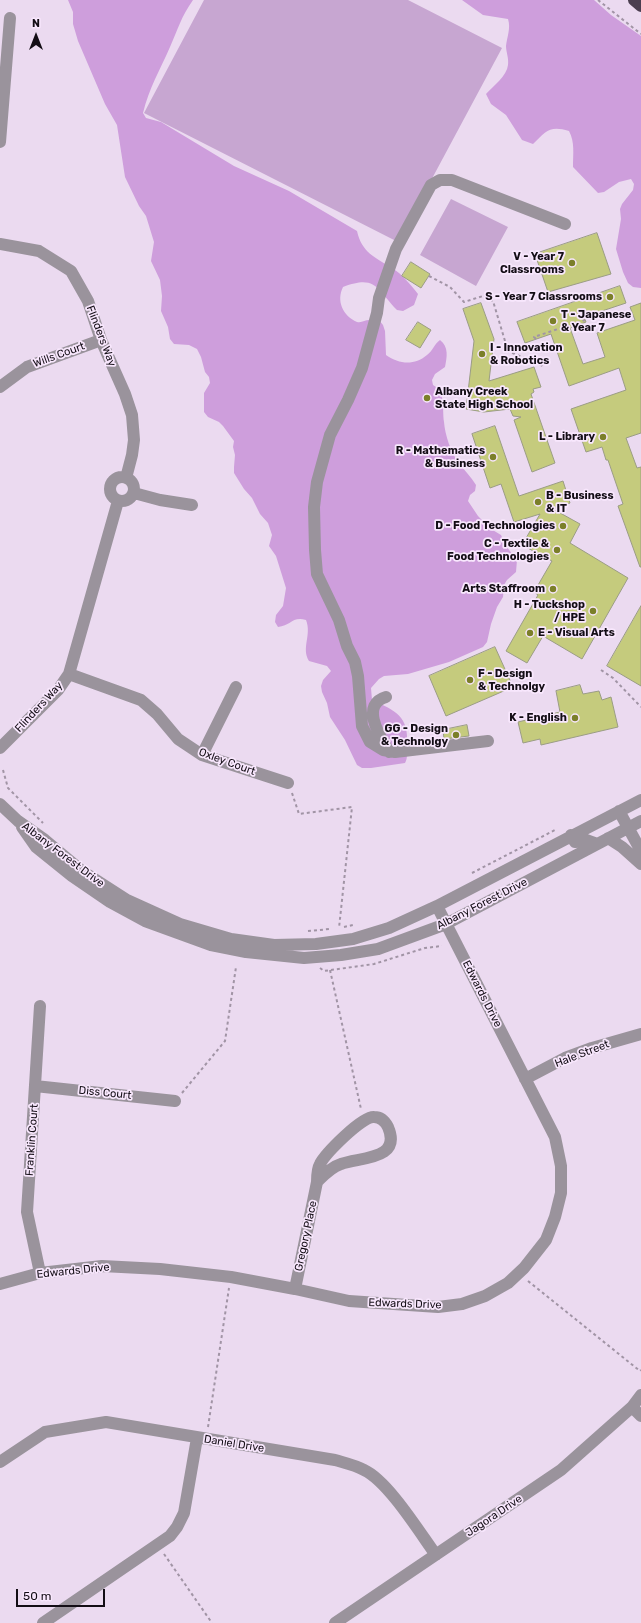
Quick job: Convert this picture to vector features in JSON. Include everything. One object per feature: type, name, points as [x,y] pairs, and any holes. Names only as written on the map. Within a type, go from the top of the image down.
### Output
[{"type":"highway","points":[[634,0],[641,6]]},
{"type":"street","points":[[0,142],[10,18]]},
{"type":"street","points":[[488,741],[389,752],[373,745],[370,742],[362,726],[358,676],[355,662],[347,646],[339,620],[317,574],[314,507],[317,482],[330,435],[362,368],[377,313],[379,298],[396,249],[433,183],[440,180],[452,180],[565,224]]},
{"type":"street","name":"Flinders Way","points":[[0,244],[39,251],[71,271],[88,300],[101,340],[125,394],[132,415],[134,440],[126,478]]},
{"type":"street","name":"Wills Court","points":[[0,387],[27,367],[101,340]]},
{"type":"street","points":[[117,478],[126,478],[132,483],[134,493],[128,500],[118,501],[111,493],[111,485],[117,478]]},
{"type":"street","points":[[134,493],[160,500],[192,505]]},
{"type":"street","name":"Flinders Way","points":[[0,748],[58,690],[69,674],[118,501]]},
{"type":"street","name":"Oxley Court","points":[[69,674],[141,700],[157,714],[178,739],[202,755],[288,783]]},
{"type":"street","points":[[202,755],[236,687]]},
{"type":"street","points":[[386,697],[378,701],[373,715],[376,730],[389,752]]},
{"type":"street","name":"Albany Forest Drive","points":[[0,804],[18,821],[45,840],[82,871],[127,900],[180,924],[231,939],[274,944],[316,944],[353,939],[389,928],[437,906],[571,835],[641,800]]},
{"type":"street","points":[[624,808],[637,824],[641,851]]},
{"type":"street","name":"Albany Forest Drive","points":[[18,821],[36,847],[72,876],[110,902],[145,921],[211,944],[246,952],[304,958],[341,955],[378,949],[446,924],[637,824]]},
{"type":"street","points":[[571,835],[576,842],[586,840],[602,841],[622,847],[641,864]]},
{"type":"street","name":"Edwards Drive","points":[[0,1284],[40,1273],[102,1266],[231,1277],[349,1301],[438,1307],[462,1304],[485,1296],[508,1283],[524,1268],[546,1240],[555,1217],[561,1193],[561,1166],[554,1138],[437,906]]},
{"type":"street","name":"Franklin Court","points":[[40,1006],[27,1212],[40,1273]]},
{"type":"street","name":"Hale Street","points":[[525,1079],[564,1058],[592,1048],[641,1034]]},
{"type":"street","name":"Diss Court","points":[[35,1086],[175,1101]]},
{"type":"street","points":[[317,1182],[328,1171],[340,1164],[374,1156],[386,1150],[391,1144],[391,1137],[387,1125],[381,1118],[372,1116],[363,1120]]},
{"type":"street","name":"Gregory Place","points":[[295,1289],[317,1182],[318,1166],[325,1156],[363,1120]]},
{"type":"street","name":"Jagora Drive","points":[[335,1623],[561,1470],[632,1407],[641,1395]]},
{"type":"street","points":[[632,1407],[641,1416]]},
{"type":"street","name":"Daniel Drive","points":[[0,1462],[45,1432],[106,1422],[335,1460],[365,1470],[378,1479],[436,1555]]},
{"type":"street","points":[[43,1623],[170,1536],[177,1527],[184,1513],[197,1438]]},
{"type":"path","points":[[598,0],[641,34]]},
{"type":"path","points":[[428,276],[450,288],[464,302],[483,296],[493,301],[508,351],[545,367]]},
{"type":"path","points":[[536,339],[534,337],[585,320]]},
{"type":"path","points":[[601,670],[613,678],[641,707]]},
{"type":"path","points":[[3,770],[8,788],[46,825]]},
{"type":"path","points":[[288,783],[299,814],[352,807],[339,928]]},
{"type":"path","points":[[468,875],[561,827]]},
{"type":"path","points":[[302,932],[357,925]]},
{"type":"path","points":[[175,1101],[225,1041],[236,967]]},
{"type":"path","points":[[330,970],[363,1120]]},
{"type":"path","points":[[528,1281],[640,1372],[641,1370]]},
{"type":"path","points":[[197,1438],[208,1426],[229,1288]]},
{"type":"path","points":[[158,1545],[212,1623]]},
{"type":"shaded area","points":[[68,0],[193,0],[183,18],[145,104],[143,113],[146,118],[161,122],[234,166],[289,191],[357,231],[362,245],[370,254],[399,273],[418,294],[414,305],[403,311],[397,310],[375,286],[370,283],[354,283],[343,287],[340,298],[342,308],[348,316],[357,322],[379,320],[383,325],[385,331],[386,355],[401,362],[412,362],[422,359],[431,352],[436,343],[440,340],[445,346],[447,356],[445,367],[435,374],[432,380],[433,385],[442,396],[443,417],[447,438],[456,459],[476,485],[475,491],[470,495],[468,501],[478,516],[491,529],[501,535],[506,546],[517,560],[516,572],[504,585],[503,597],[497,607],[487,642],[483,647],[449,662],[408,674],[384,676],[371,688],[372,700],[394,711],[406,727],[407,759],[405,763],[371,768],[362,768],[357,765],[345,740],[330,717],[327,703],[322,692],[321,686],[323,680],[331,671],[327,666],[309,661],[307,656],[306,646],[308,626],[306,620],[294,620],[286,625],[278,627],[275,622],[276,615],[283,606],[286,588],[276,556],[269,546],[272,535],[268,523],[260,514],[252,498],[244,489],[234,473],[234,441],[219,422],[208,417],[204,412],[204,393],[210,383],[209,377],[205,372],[197,349],[189,345],[174,344],[170,339],[168,327],[161,311],[162,296],[160,280],[151,261],[154,242],[146,216],[139,206],[125,177],[117,125],[105,104],[78,41],[73,24],[73,12]]},
{"type":"shaded area","points":[[204,0],[408,0],[502,48],[398,242],[144,113]]},
{"type":"shaded area","points":[[462,0],[594,0],[611,15],[641,36],[641,288],[633,287],[628,283],[616,249],[621,219],[620,209],[633,190],[634,184],[631,179],[619,182],[604,192],[598,193],[573,167],[573,144],[569,131],[563,129],[549,130],[533,144],[522,140],[506,115],[491,104],[486,94],[502,77],[507,69],[508,60],[506,46],[509,29],[508,19],[483,15]]},
{"type":"shaded area","points":[[451,199],[508,227],[476,286],[420,255]]},
{"type":"building","name":"V - Year 7 Classrooms","points":[[597,233],[611,274],[548,292],[535,254]]},
{"type":"building","points":[[411,262],[430,274],[421,288],[402,276]]},
{"type":"building","points":[[620,286],[626,303],[584,317],[586,322],[570,328],[583,364],[605,357],[597,333],[635,320],[630,307],[641,303],[641,433],[626,438],[637,468],[641,467],[641,567],[618,506],[623,504],[608,460],[606,460],[602,447],[586,452],[571,409],[626,390],[619,368],[569,386],[551,334],[525,343],[517,322]]},
{"type":"building","name":"I - Innovation & Robotics","points":[[481,303],[494,339],[489,381],[534,367],[541,387],[533,389],[534,392],[531,394],[555,463],[532,472],[514,420],[521,417],[513,416],[510,409],[484,412],[466,409],[474,341],[463,309]]},
{"type":"building","points":[[418,322],[431,330],[420,348],[406,340]]},
{"type":"building","points":[[495,426],[519,496],[563,481],[570,503],[553,509],[580,524],[570,543],[628,578],[582,659],[543,636],[527,663],[506,651],[538,595],[534,592],[552,561],[522,545],[540,514],[514,522],[501,484],[490,488],[472,434]]},
{"type":"building","points":[[641,606],[641,686],[607,666]]},
{"type":"building","name":"F - Design & Technolgy","points":[[495,647],[513,687],[446,716],[429,676]]},
{"type":"building","name":"K - English","points":[[580,685],[583,694],[599,691],[602,700],[611,697],[618,727],[541,745],[540,739],[523,743],[518,722],[560,712],[556,691]]},
{"type":"building","name":"GG - Design & Technolgy","points":[[467,725],[469,736],[444,739],[443,730]]},
{"type":"place","name":"V - Year 7 Classrooms","points":[[572,263]]},
{"type":"place","name":"S - Year 7 Classrooms","points":[[610,297]]},
{"type":"place","name":"T - Japanese & Year 7","points":[[553,321]]},
{"type":"place","name":"I - Innovation & Robotics","points":[[482,354]]},
{"type":"place","name":"Albany Creek State High School","points":[[427,398]]},
{"type":"place","name":"L - Library","points":[[603,437]]},
{"type":"place","name":"R - Mathematics & Business","points":[[493,457]]},
{"type":"place","name":"B - Business & IT","points":[[538,502]]},
{"type":"place","name":"D - Food Technologies","points":[[563,526]]},
{"type":"place","name":"C - Textile & Food Technologies","points":[[557,550]]},
{"type":"place","name":"Arts Staffroom","points":[[553,589]]},
{"type":"place","name":"H - Tuckshop / HPE","points":[[593,611]]},
{"type":"place","name":"E - Visual Arts","points":[[530,633]]},
{"type":"place","name":"F - Design & Technolgy","points":[[470,680]]},
{"type":"place","name":"K - English","points":[[575,718]]},
{"type":"place","name":"GG - Design & Technolgy","points":[[456,735]]}]
